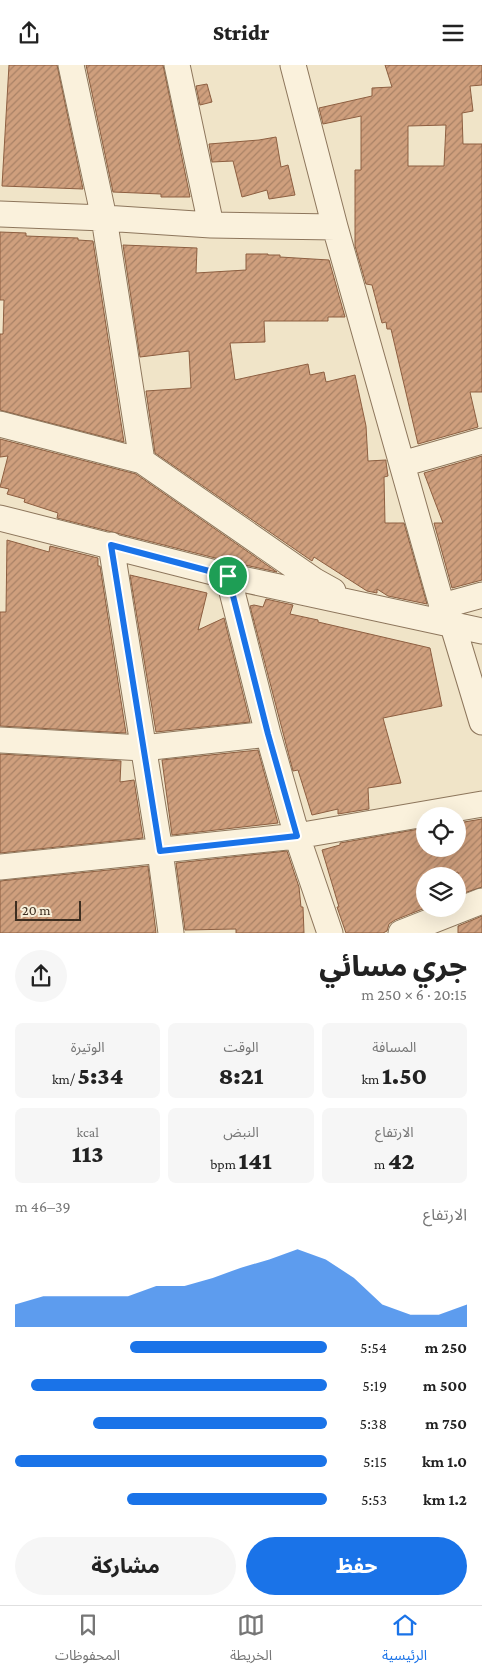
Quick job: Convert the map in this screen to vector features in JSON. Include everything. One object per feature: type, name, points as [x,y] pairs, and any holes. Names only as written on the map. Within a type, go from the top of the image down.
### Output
[{"type":"street","points":[[71,65],[104,218],[142,461]]},
{"type":"street","points":[[177,65],[211,225]]},
{"type":"street","points":[[293,65],[402,464],[447,616],[482,722]]},
{"type":"street","points":[[0,214],[211,225],[336,227]]},
{"type":"street","points":[[0,424],[142,461],[315,581],[361,605]]},
{"type":"street","points":[[402,464],[482,441]]},
{"type":"street","points":[[0,518],[228,576],[361,605],[447,616],[482,631]]},
{"type":"street","points":[[111,545],[160,851],[171,933]]},
{"type":"street","points":[[228,576],[268,734],[297,836],[330,933]]},
{"type":"street","points":[[447,616],[482,595]]},
{"type":"street","points":[[0,740],[143,748],[268,734]]},
{"type":"street","points":[[0,867],[297,836],[482,804]]},
{"type":"street","points":[[401,933],[482,901]]},
{"type":"building","points":[[9,65],[57,65],[83,189],[2,186]]},
{"type":"building","points":[[86,65],[163,65],[190,197],[161,197],[161,194],[113,192]]},
{"type":"building","points":[[385,65],[482,65],[482,85],[470,86],[473,111],[462,113],[463,144],[482,144],[482,392],[470,392],[478,427],[418,444],[391,329],[387,329],[386,322],[382,323],[372,285],[366,284],[355,246],[355,170],[361,170],[361,116],[323,124],[319,108],[372,96],[372,88],[392,87]],"holes":[[[446,125],[444,166],[408,166],[408,126]]]},
{"type":"building","points":[[207,84],[212,102],[200,105],[196,86]]},
{"type":"building","points":[[276,137],[281,167],[288,165],[295,195],[269,199],[267,190],[242,197],[233,161],[212,162],[209,144]]},
{"type":"building","points":[[0,232],[26,233],[26,236],[78,238],[78,240],[93,241],[124,442],[0,410],[0,334],[3,334],[4,300],[0,300]]},
{"type":"building","points":[[123,245],[197,248],[196,273],[246,270],[246,254],[268,254],[280,255],[280,257],[329,260],[345,317],[328,317],[328,321],[264,321],[265,342],[230,343],[235,380],[308,364],[310,375],[324,372],[326,382],[355,375],[366,426],[368,461],[386,460],[388,476],[384,477],[385,523],[404,523],[427,604],[388,596],[377,589],[377,593],[367,591],[314,557],[312,561],[155,453],[146,391],[191,388],[189,351],[140,357]]},
{"type":"building","points":[[0,439],[136,474],[277,572],[57,518],[58,513],[24,502],[25,499],[7,494],[9,489],[0,487],[8,456],[0,457]]},
{"type":"building","points":[[482,456],[482,580],[452,588],[434,523],[443,523],[424,473]]},
{"type":"building","points":[[7,540],[49,552],[50,546],[98,558],[126,733],[0,726],[0,612],[6,612]]},
{"type":"building","points":[[130,575],[207,593],[198,630],[224,618],[250,722],[156,732]]},
{"type":"building","points":[[266,599],[293,605],[290,614],[430,648],[442,706],[383,718],[401,783],[368,788],[369,809],[338,814],[338,809],[312,815],[298,770],[293,771],[250,606],[263,607]]},
{"type":"building","points":[[258,750],[278,823],[172,835],[162,760]]},
{"type":"building","points":[[0,754],[121,761],[120,782],[134,780],[143,838],[0,853]]},
{"type":"building","points":[[482,819],[482,887],[466,892],[466,867],[416,867],[416,912],[395,920],[389,924],[387,931],[383,933],[346,933],[322,850],[340,845],[340,843],[416,830],[416,857],[466,857],[466,822]]},
{"type":"building","points":[[287,851],[299,887],[301,907],[303,907],[304,933],[236,933],[236,929],[185,930],[176,863]]},
{"type":"building","points":[[148,866],[156,933],[0,933],[0,881]]},
{"type":"building","points":[[482,916],[482,933],[458,933],[458,926]]},
{"type":"route","points":[[111,545],[228,576],[268,734],[297,836],[160,851],[111,545]]}]
